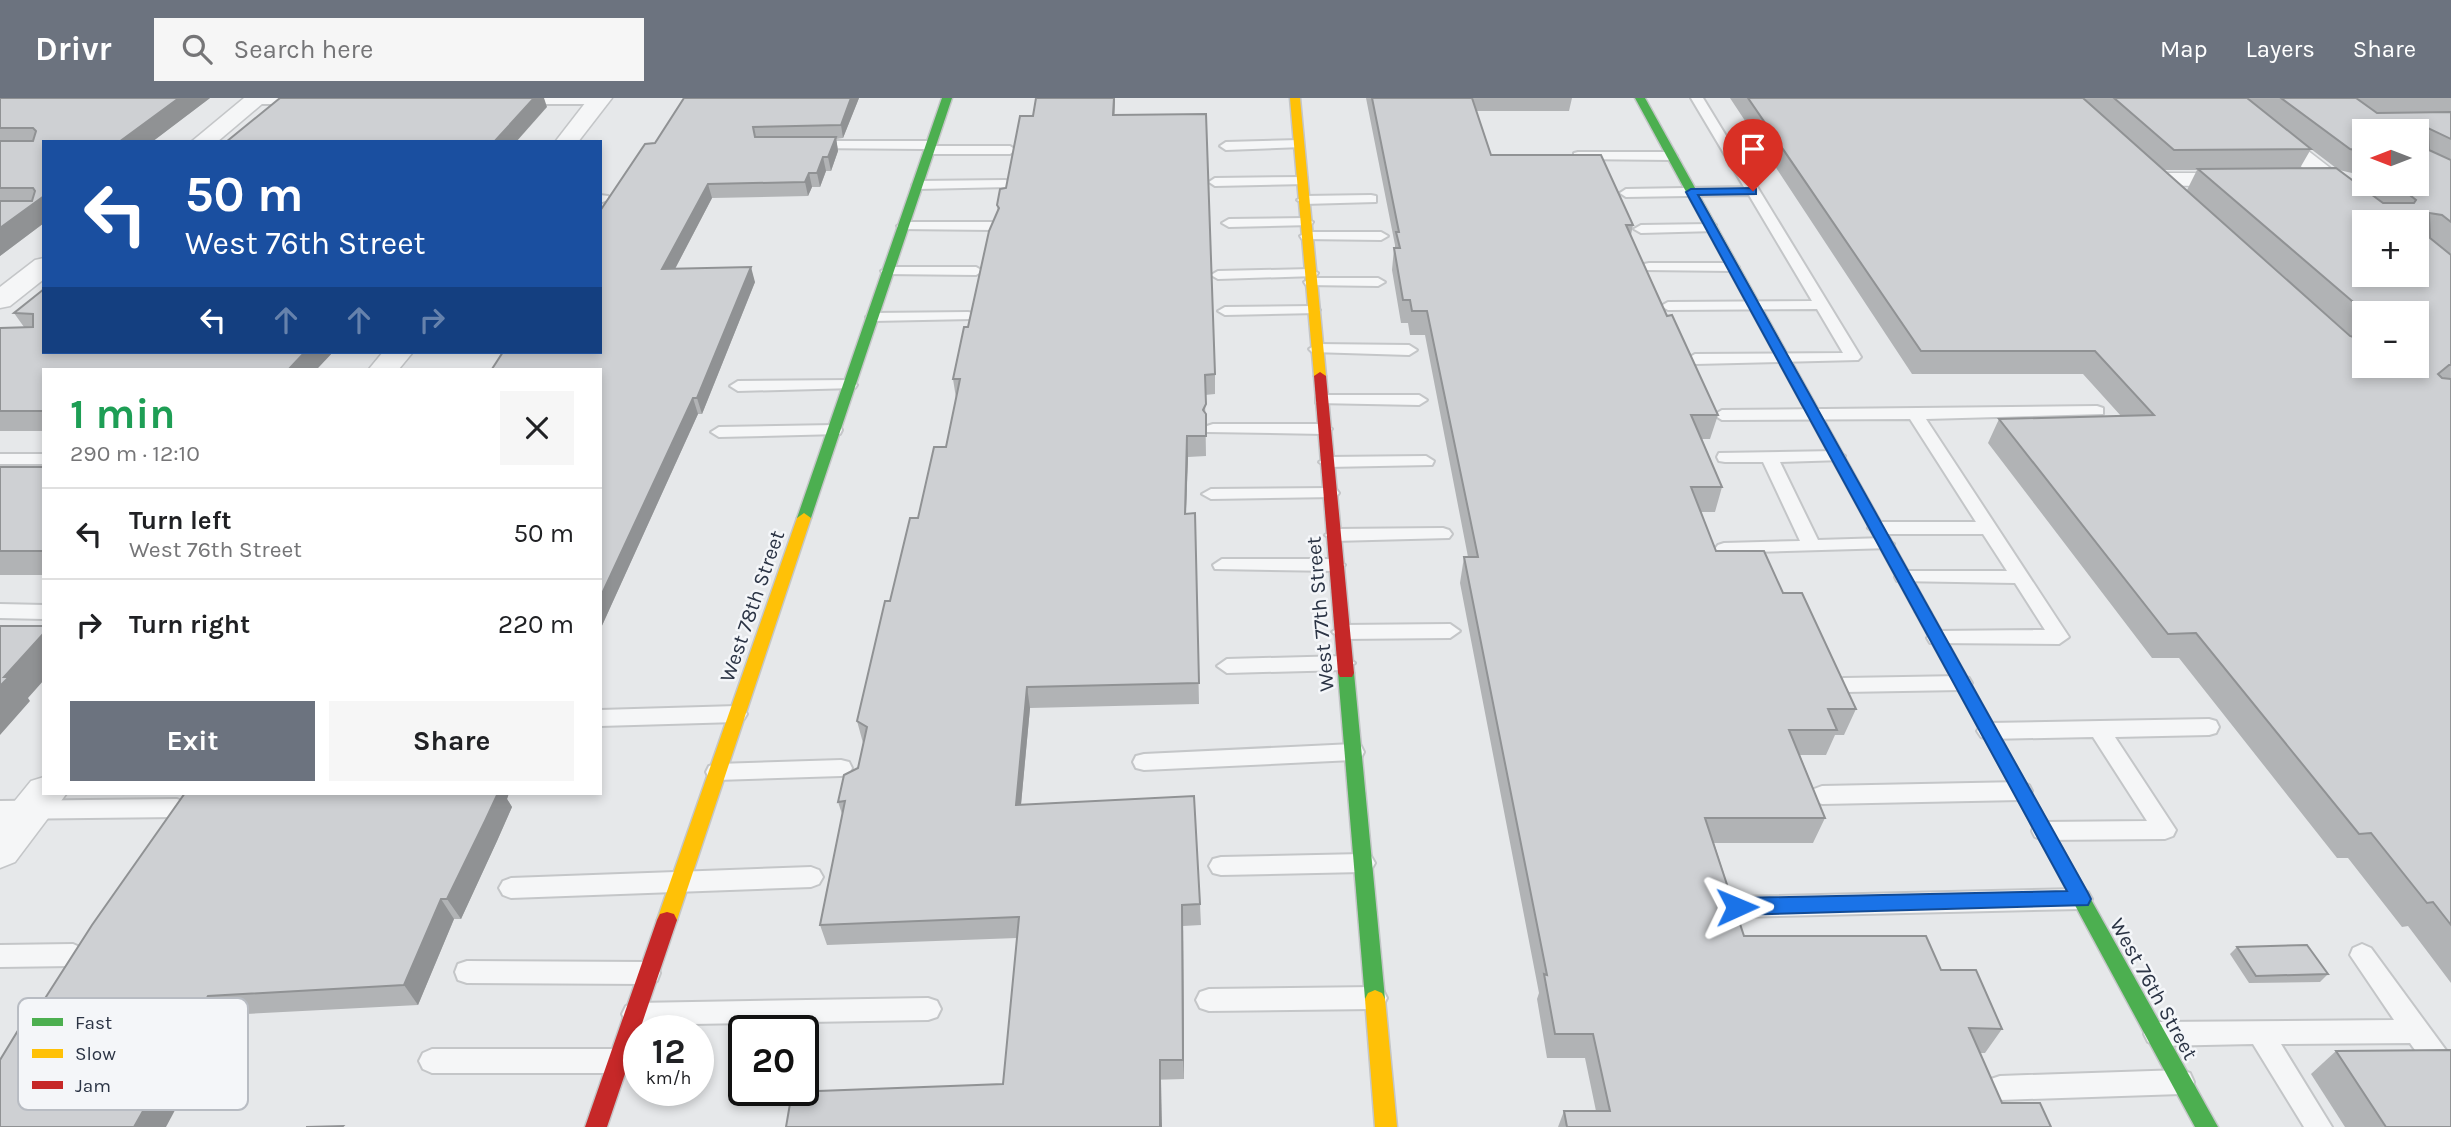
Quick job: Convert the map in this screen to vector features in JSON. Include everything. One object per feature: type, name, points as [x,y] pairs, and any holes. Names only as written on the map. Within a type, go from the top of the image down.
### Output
[{"type":"street","name":"West 78th Street","points":[[596,1127],[947,98]]},
{"type":"street","name":"West 77th Street","points":[[1295,98],[1386,1127]]},
{"type":"street","name":"West 76th Street","points":[[1640,98],[2207,1127]]},
{"type":"street","points":[[2226,98],[2372,210]]},
{"type":"street","points":[[205,140],[256,99]]},
{"type":"street","points":[[568,140],[600,100]]},
{"type":"street","points":[[2140,162],[2190,207]]},
{"type":"street","points":[[2292,180],[2352,179]]},
{"type":"street","points":[[2161,180],[2266,180]]},
{"type":"street","points":[[0,300],[42,268]]},
{"type":"street","points":[[385,368],[396,354]]},
{"type":"street","points":[[0,850],[26,805]]},
{"type":"lane","points":[[1695,359],[1853,357],[1697,98]]},
{"type":"lane","points":[[256,99],[309,101]]},
{"type":"lane","points":[[502,101],[600,100]]},
{"type":"lane","points":[[1226,146],[1299,144]]},
{"type":"lane","points":[[801,145],[1010,150]]},
{"type":"lane","points":[[1561,156],[1671,156]]},
{"type":"lane","points":[[1215,183],[1302,181]]},
{"type":"lane","points":[[918,185],[1005,184]]},
{"type":"lane","points":[[1626,193],[1753,191]]},
{"type":"lane","points":[[1304,200],[1371,200]]},
{"type":"lane","points":[[1229,223],[1381,236]]},
{"type":"lane","points":[[904,226],[992,226]]},
{"type":"lane","points":[[1641,229],[1711,228]]},
{"type":"lane","points":[[1649,267],[1732,267]]},
{"type":"lane","points":[[888,271],[976,271]]},
{"type":"lane","points":[[1218,275],[1378,282]]},
{"type":"lane","points":[[1668,306],[1822,305]]},
{"type":"lane","points":[[1225,311],[1314,310]]},
{"type":"lane","points":[[873,317],[968,316]]},
{"type":"lane","points":[[1317,349],[1409,350]]},
{"type":"lane","points":[[738,386],[849,385]]},
{"type":"lane","points":[[1322,400],[1419,400]]},
{"type":"lane","points":[[1721,415],[2097,411]]},
{"type":"lane","points":[[1915,414],[2059,637],[1937,638]]},
{"type":"lane","points":[[1213,429],[1324,429]]},
{"type":"lane","points":[[719,432],[834,430]]},
{"type":"lane","points":[[1726,457],[1837,456]]},
{"type":"lane","points":[[1769,457],[1812,546]]},
{"type":"lane","points":[[0,459],[42,459]]},
{"type":"lane","points":[[1327,462],[1426,461]]},
{"type":"lane","points":[[1211,494],[1330,493]]},
{"type":"lane","points":[[1724,549],[1812,546],[1881,536],[1989,528]]},
{"type":"lane","points":[[1334,535],[1443,534]]},
{"type":"lane","points":[[1222,565],[1336,565]]},
{"type":"lane","points":[[1904,577],[2021,577]]},
{"type":"lane","points":[[0,611],[42,612]]},
{"type":"lane","points":[[1342,632],[1450,631]]},
{"type":"lane","points":[[1227,666],[1345,663]]},
{"type":"lane","points":[[1844,685],[1962,683]]},
{"type":"lane","points":[[602,718],[737,714]]},
{"type":"lane","points":[[1988,730],[2209,727]]},
{"type":"lane","points":[[2043,831],[2165,830],[2099,729]]},
{"type":"lane","points":[[1144,762],[1353,752]]},
{"type":"lane","points":[[717,772],[841,768]]},
{"type":"lane","points":[[1822,795],[2021,791]]},
{"type":"lane","points":[[26,805],[177,808]]},
{"type":"lane","points":[[1221,866],[1363,863]]},
{"type":"lane","points":[[511,888],[811,877]]},
{"type":"lane","points":[[1737,907],[2081,899]]},
{"type":"lane","points":[[0,956],[73,955]]},
{"type":"lane","points":[[2361,955],[2447,1073]]},
{"type":"lane","points":[[467,972],[649,973]]},
{"type":"lane","points":[[1209,1000],[1375,998]]},
{"type":"lane","points":[[634,1014],[928,1009]]},
{"type":"lane","points":[[2156,1034],[2417,1031]]},
{"type":"lane","points":[[2260,1033],[2319,1127]]},
{"type":"lane","points":[[432,1061],[619,1061]]},
{"type":"lane","points":[[2000,1088],[2182,1082]]},
{"type":"building","points":[[0,98],[179,98],[122,140],[42,140],[42,197],[0,228],[0,201],[32,201],[35,191],[33,188],[0,188],[0,141],[33,141],[36,131],[33,128],[0,128]]},
{"type":"building","points":[[280,98],[534,98],[496,140],[228,140]]},
{"type":"building","points":[[684,98],[851,98],[841,125],[753,127],[755,137],[836,137],[828,157],[823,157],[817,173],[809,173],[805,182],[708,184],[662,269],[751,267],[697,398],[693,398],[602,594],[602,368],[493,368],[502,354],[602,354],[602,208],[645,144],[655,143]]},
{"type":"building","points":[[1036,98],[1114,98],[1113,115],[1206,114],[1215,374],[1205,375],[1206,404],[1203,410],[1206,414],[1206,436],[1187,436],[1185,514],[1195,513],[1199,683],[1027,687],[1016,805],[1194,796],[1200,904],[1182,905],[1183,1060],[1160,1060],[1160,1127],[786,1127],[790,1106],[819,1106],[819,1091],[1003,1084],[1019,917],[820,925],[845,801],[838,802],[844,775],[858,768],[867,727],[857,721],[885,601],[890,601],[910,518],[918,518],[934,447],[946,447],[960,379],[953,379],[964,327],[968,327],[989,231],[999,208],[997,205],[1000,189],[1006,188],[1020,116],[1033,116]]},
{"type":"building","points":[[1372,98],[1472,98],[1491,155],[1601,155],[1633,225],[1626,225],[1667,316],[1672,315],[1718,415],[1691,415],[1722,487],[1691,487],[1716,551],[1764,551],[1783,593],[1802,593],[1856,709],[1828,709],[1837,730],[1789,730],[1825,818],[1705,818],[1744,936],[1926,936],[1941,970],[1976,970],[2002,1029],[1969,1028],[2002,1103],[2040,1103],[2051,1127],[1567,1127],[1564,1111],[1610,1111],[1593,1034],[1555,1034],[1544,974],[1547,975],[1464,557],[1478,557],[1427,311],[1412,311],[1410,300],[1403,300],[1394,248],[1400,248],[1396,232],[1399,232]]},
{"type":"building","points":[[1748,98],[2083,98],[2352,337],[2352,378],[2429,378],[2429,301],[2352,301],[2198,169],[2336,168],[2352,180],[2352,196],[2374,196],[2383,203],[2414,203],[2416,200],[2411,196],[2429,196],[2429,150],[2451,160],[2451,222],[2442,215],[2429,213],[2430,238],[2451,255],[2451,365],[2438,374],[2442,378],[2451,379],[2451,925],[2433,902],[2427,903],[2371,833],[2359,834],[2196,633],[2168,634],[1999,419],[2154,415],[2095,351],[1921,351]]},
{"type":"building","points":[[2114,98],[2247,98],[2311,149],[2174,150]]},
{"type":"building","points":[[2281,98],[2356,98],[2377,113],[2451,112],[2451,139],[2429,128],[2429,119],[2352,119],[2350,149]]},
{"type":"building","points":[[42,291],[42,354],[303,354],[290,368],[42,368],[42,411],[0,411],[0,328],[33,327],[33,314],[14,313]]},
{"type":"building","points":[[0,467],[42,467],[42,551],[0,551]]},
{"type":"building","points":[[0,626],[42,626],[42,635],[4,677],[9,677],[0,686]]},
{"type":"building","points":[[184,795],[497,795],[447,899],[441,899],[404,985],[207,998],[45,998],[92,925]]},
{"type":"building","points":[[2307,945],[2328,974],[2256,976],[2237,947]]},
{"type":"building","points":[[18,1030],[18,1110],[144,1110],[134,1127],[0,1127],[0,1060]]},
{"type":"building","points":[[2451,1050],[2451,1127],[2386,1127],[2336,1051]]},
{"type":"traffic: fast","points":[[804,518],[947,98]]},
{"type":"traffic: fast","points":[[1640,98],[1923,612]]},
{"type":"traffic: fast","points":[[1346,673],[1375,999]]},
{"type":"traffic: fast","points":[[2040,824],[2207,1127]]},
{"type":"traffic: slow","points":[[1295,98],[1320,376]]},
{"type":"traffic: slow","points":[[667,920],[804,518]]},
{"type":"traffic: slow","points":[[1375,999],[1386,1127]]},
{"type":"traffic: jam","points":[[1320,376],[1346,673]]},
{"type":"traffic: jam","points":[[1923,612],[2040,824]]},
{"type":"traffic: jam","points":[[596,1127],[667,920]]},
{"type":"route","points":[[1737,907],[2081,899],[1691,192],[1753,191]]}]
